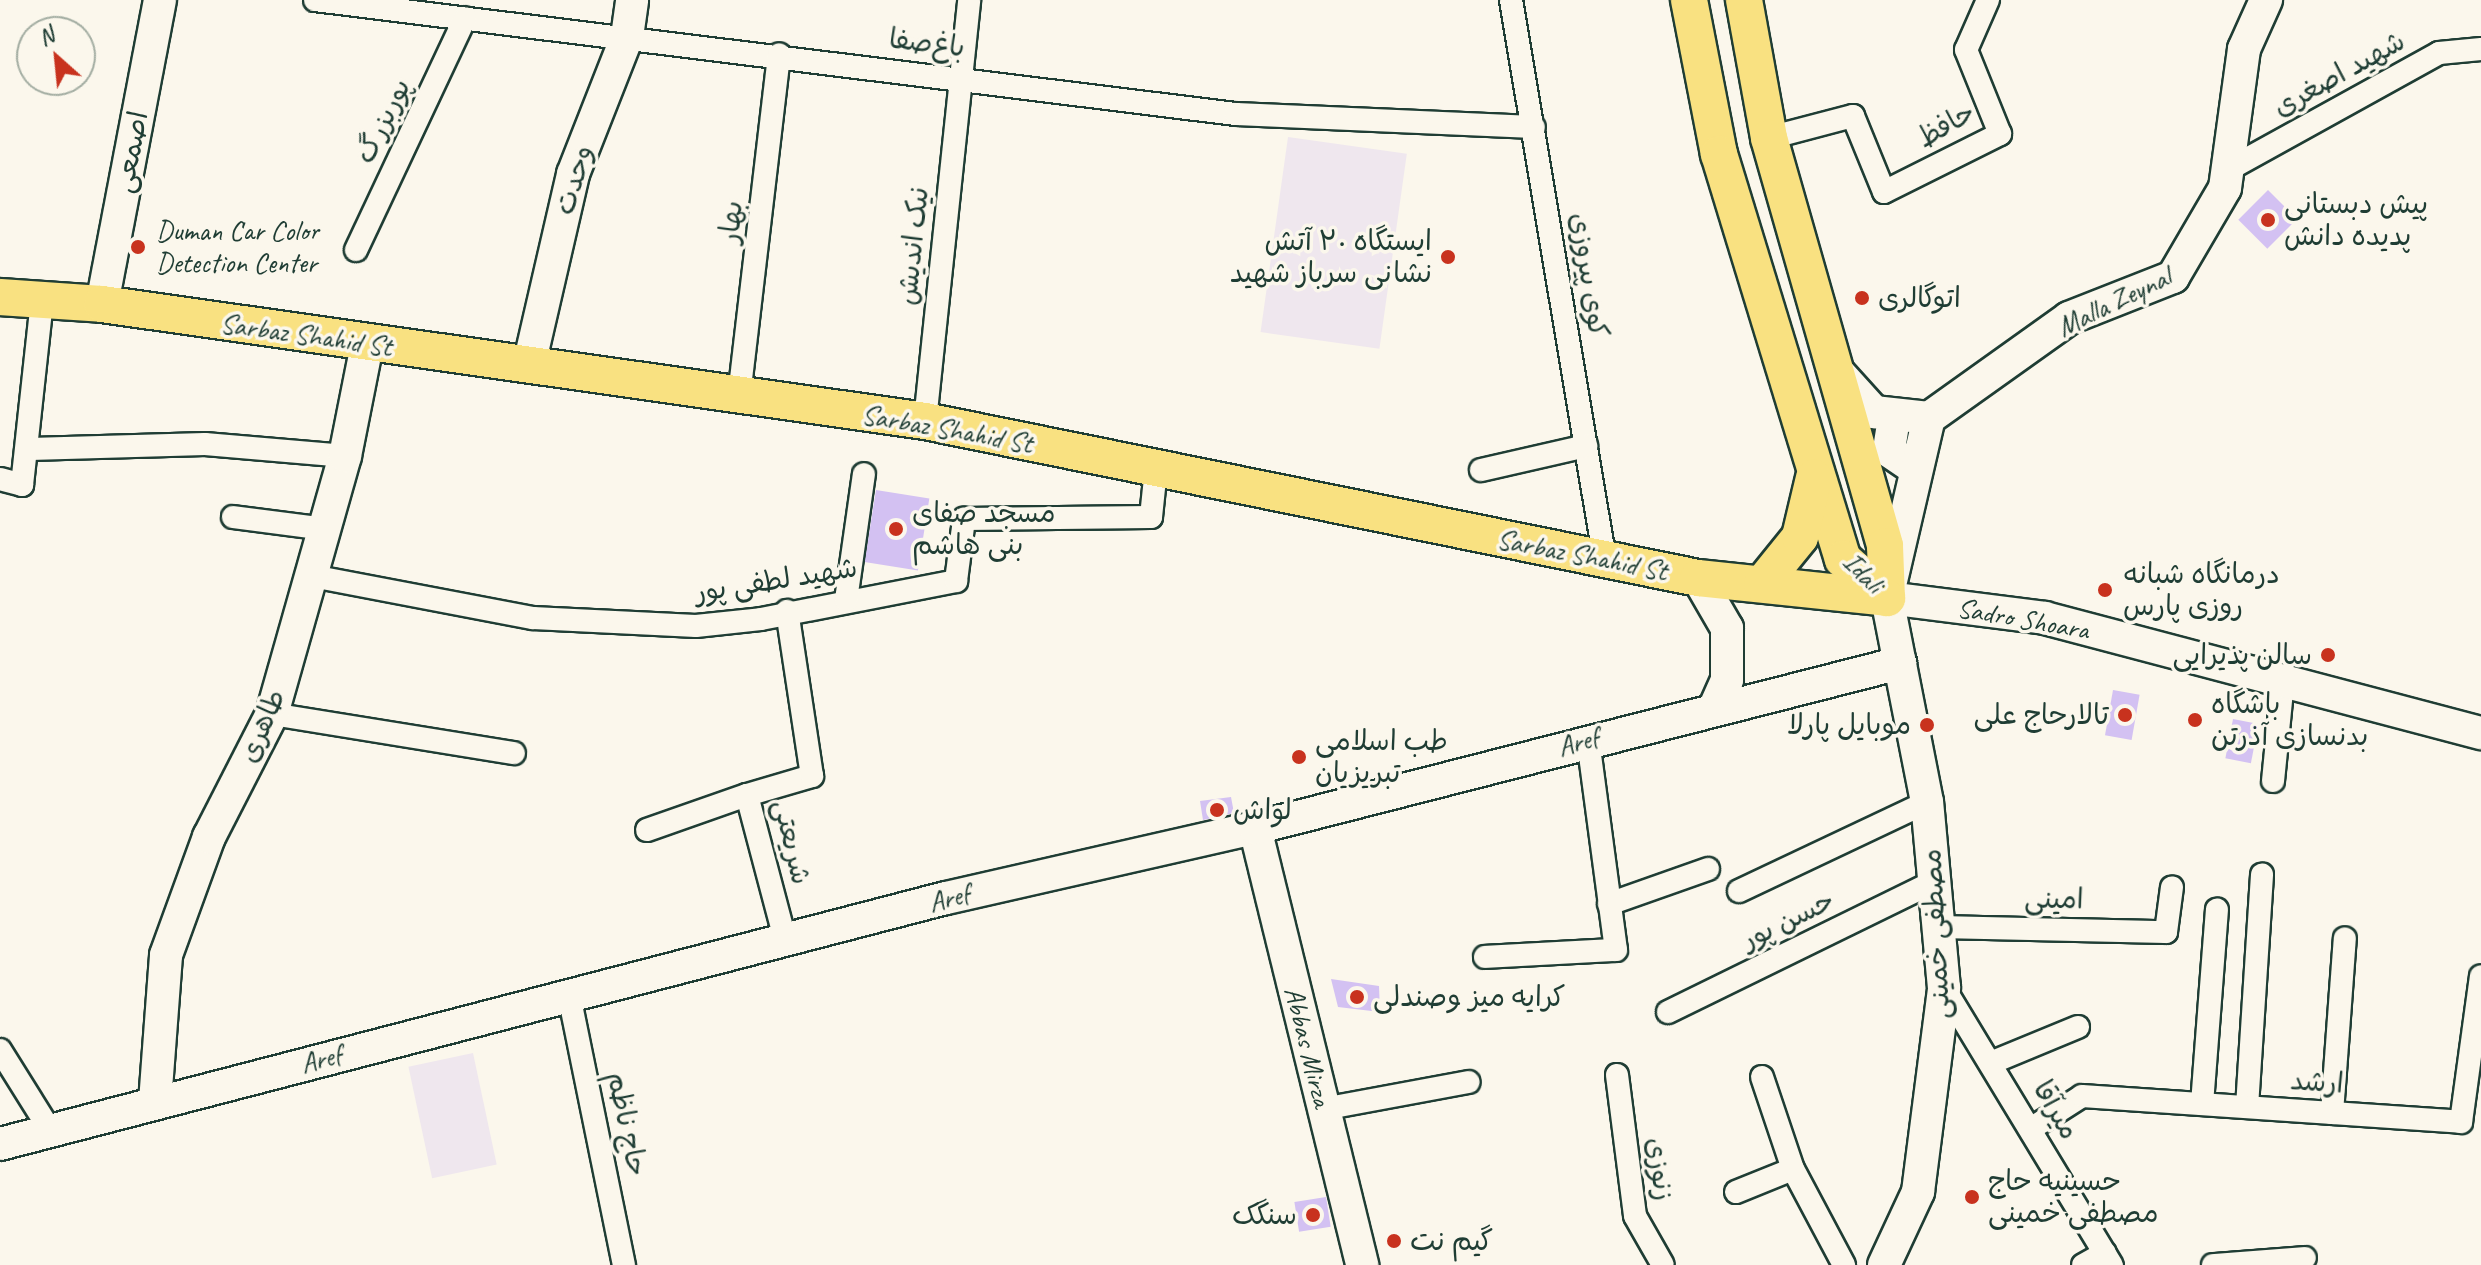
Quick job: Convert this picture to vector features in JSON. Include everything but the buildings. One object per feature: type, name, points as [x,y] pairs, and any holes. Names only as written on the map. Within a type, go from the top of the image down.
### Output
[{"type":"main road","name":"اصمعی","points":[[102,304],[160,0]]},
{"type":"main road","name":"وحدت","points":[[529,365],[573,174],[627,37],[632,0]]},
{"type":"main road","name":"Idali","points":[[1689,0],[1719,154],[1843,559],[1887,598]]},
{"type":"main road","name":"Idali","points":[[1744,0],[1769,138],[1885,546],[1887,598]]},
{"type":"main road","name":"Malla Zeynal","points":[[1929,418],[2069,318],[2173,277],[2214,211],[2231,168],[2244,49],[2266,0]]},
{"type":"main road","name":"Sarbaz Shahid St","points":[[0,297],[102,304],[367,345],[925,421],[1605,561],[1698,578],[1887,598]]},
{"type":"main road","name":"طاهری","points":[[155,1102],[166,955],[184,893],[272,714],[345,456],[367,345]]},
{"type":"main road","points":[[1832,363],[1855,398],[1894,418],[1929,418],[1887,598]]},
{"type":"main road","points":[[1894,418],[1889,451],[1916,469]]},
{"type":"main road","points":[[1762,584],[1800,537],[1815,472]]},
{"type":"main road","points":[[1698,578],[1727,628],[1727,680],[1714,709]]},
{"type":"main road","name":"مصطفی خمینی","points":[[1884,1265],[1918,1192],[1944,988],[1927,802],[1887,598]]},
{"type":"main road","name":"Sadro Shoara","points":[[1887,598],[2045,618],[2481,733]]},
{"type":"main road","name":"Aref","points":[[0,1144],[785,939],[1255,828],[1588,740],[1900,663]]},
{"type":"main road","name":"Abbas Mirza","points":[[1255,828],[1362,1265]]},
{"type":"street","name":"باغ‌صفا","points":[[315,0],[779,54],[1236,114],[1534,127]]},
{"type":"street","name":"نیک اندیش","points":[[925,421],[969,0]]},
{"type":"street","name":"کوی پیروزی","points":[[1511,0],[1605,561]]},
{"type":"street","name":"حافظ","points":[[1769,138],[1853,116],[1884,192],[2000,134],[1966,50],[1988,0]]},
{"type":"street","name":"پوربزرگ","points":[[356,250],[465,18]]},
{"type":"street","name":"شهید اصغری","points":[[2231,168],[2439,53],[2481,49]]},
{"type":"street","name":"بهار","points":[[739,396],[779,54]]},
{"type":"street","points":[[0,479],[22,485],[30,449],[42,301]]},
{"type":"street","points":[[30,449],[205,444],[345,456]]},
{"type":"street","points":[[1481,470],[1586,446]]},
{"type":"street","name":"شهید لطفی پور","points":[[312,576],[533,618],[696,626],[956,581],[964,519],[1151,517],[1156,469]]},
{"type":"street","points":[[846,600],[864,474]]},
{"type":"street","points":[[233,517],[326,529]]},
{"type":"street","name":"شریعتی","points":[[785,939],[747,795],[812,776],[787,611]]},
{"type":"street","points":[[2273,781],[2283,680]]},
{"type":"street","points":[[272,714],[514,753]]},
{"type":"street","points":[[1485,957],[1616,950],[1588,740]]},
{"type":"street","points":[[647,830],[747,795]]},
{"type":"street","points":[[1739,891],[1927,802]]},
{"type":"street","points":[[1609,904],[1708,869]]},
{"type":"street","points":[[2247,1107],[2262,874]]},
{"type":"street","name":"حسن پور","points":[[1668,1012],[1935,881]]},
{"type":"street","name":"امینی","points":[[1940,927],[2166,932],[2172,887]]},
{"type":"street","points":[[2202,1104],[2217,910]]},
{"type":"street","points":[[2332,1113],[2345,938]]},
{"type":"street","name":"ارشد","points":[[2032,1128],[2082,1096],[2461,1122],[2481,976]]},
{"type":"street","name":"میرآقا","points":[[1944,988],[1993,1062],[2109,1259]]},
{"type":"street","name":"حاج ناظم","points":[[569,995],[624,1265]]},
{"type":"street","points":[[1993,1062],[2078,1027]]},
{"type":"street","points":[[0,1050],[50,1130]]},
{"type":"street","name":"زنوزی","points":[[1617,1075],[1635,1216],[1663,1265]]},
{"type":"street","points":[[1762,1077],[1793,1169],[1844,1265]]},
{"type":"street","points":[[1323,1109],[1469,1082]]},
{"type":"street","points":[[1736,1192],[1793,1169]]},
{"type":"street","points":[[2213,1265],[2305,1258]]},
{"type":"street","points":[[2083,1265],[2109,1259]]},
{"type":"shaded area","points":[[1288,137],[1407,154],[1379,349],[1261,332]]},
{"type":"shaded area","points":[[473,1053],[497,1165],[432,1178],[408,1067]]},
{"type":"place","name":"پیش دبستانی پدیده دانش","points":[[2268,220]]},
{"type":"place","name":"Duman Car Color Detection Center","points":[[138,247]]},
{"type":"place","name":"ایستگاه ۲۰ آتش نشانی سرباز شهید","points":[[1448,257]]},
{"type":"place","name":"اتوگالری","points":[[1862,298]]},
{"type":"place","name":"مسجد صفای بنی هاشم","points":[[896,529]]},
{"type":"place","name":"درمانگاه شبانه روزی پارس","points":[[2105,590]]},
{"type":"place","name":"سالن پذیرایی","points":[[2328,655]]},
{"type":"place","name":"تالارحاج علی","points":[[2125,715]]},
{"type":"place","name":"باشگاه بدنسازی آذرتن","points":[[2195,720]]},
{"type":"place","name":"موبایل پارلا","points":[[1927,725]]},
{"type":"place","name":"طب اسلامی تبریزیان","points":[[1299,757]]},
{"type":"place","name":"لواش","points":[[1217,810]]},
{"type":"place","name":"کرایه میز وصندلی","points":[[1357,997]]},
{"type":"place","name":"حسینیه حاج مصطفی خمینی","points":[[1972,1197]]},
{"type":"place","name":"سنگک","points":[[1313,1215]]},
{"type":"place","name":"گیم نت","points":[[1394,1241]]}]
